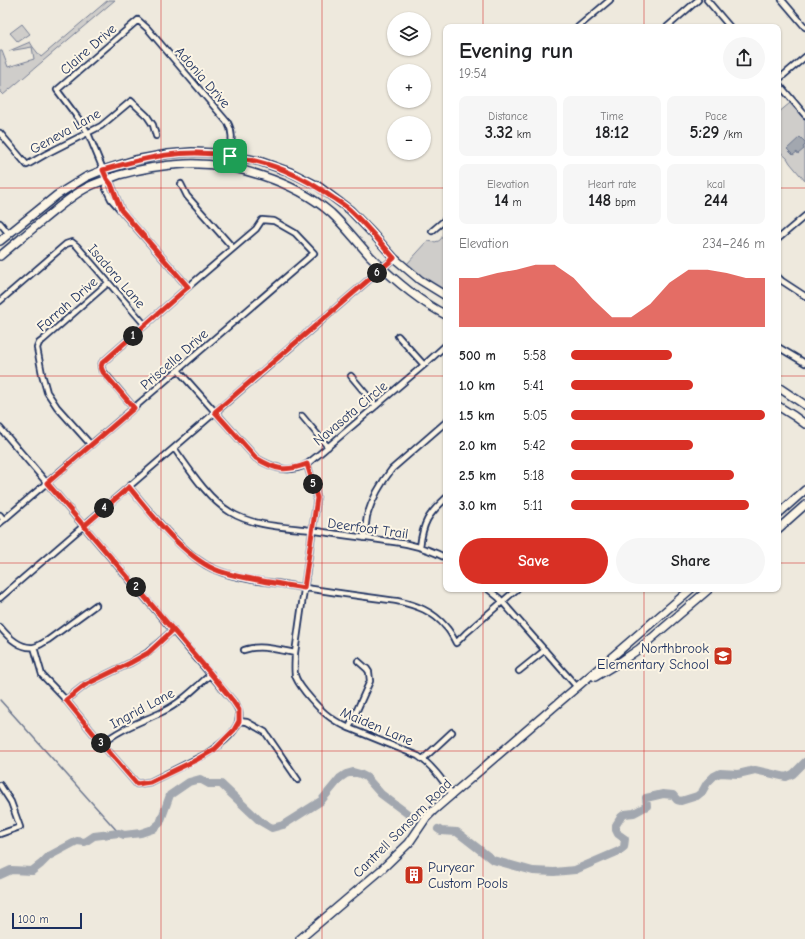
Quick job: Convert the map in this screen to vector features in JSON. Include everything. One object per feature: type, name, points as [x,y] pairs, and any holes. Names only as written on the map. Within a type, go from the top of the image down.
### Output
[{"type":"main road","points":[[0,241],[57,195],[103,170],[135,160],[168,154],[192,152],[216,153],[259,161],[290,172],[318,186],[350,210],[394,258],[420,280],[443,294]]},
{"type":"main road","points":[[0,256],[67,200],[88,187],[133,171],[159,166],[186,164],[213,165],[243,170],[281,182],[308,197],[331,213],[370,256],[404,288],[443,314]]},
{"type":"main road","points":[[781,389],[805,405]]},
{"type":"main road","points":[[781,408],[805,424]]},
{"type":"main road","points":[[781,511],[805,490]]},
{"type":"main road","points":[[781,526],[805,505]]},
{"type":"main road","name":"Cantrell Sansom Road","points":[[300,939],[380,871],[409,843],[426,818],[452,794],[688,592]]},
{"type":"main road","name":"Cantrell Sansom Road","points":[[577,687],[623,660],[642,646],[705,592]]},
{"type":"main road","points":[[634,638],[642,646]]},
{"type":"street","points":[[582,24],[610,0]]},
{"type":"street","points":[[670,24],[698,0]]},
{"type":"street","points":[[708,0],[728,24]]},
{"type":"street","points":[[782,0],[805,27]]},
{"type":"street","name":"Claire Drive","points":[[138,20],[57,90],[82,122],[88,133],[121,210],[188,287]]},
{"type":"street","name":"Adonia Drive","points":[[138,20],[148,29],[228,123],[232,133],[230,156]]},
{"type":"street","points":[[781,77],[805,56]]},
{"type":"street","points":[[781,87],[805,115]]},
{"type":"street","name":"Geneva Lane","points":[[0,133],[27,165],[101,126],[131,101],[153,125],[156,136]]},
{"type":"street","points":[[134,408],[103,372],[101,367],[102,363],[233,248],[187,196],[181,184]]},
{"type":"street","points":[[781,236],[805,216]]},
{"type":"street","name":"Priscella Drive","points":[[2,522],[314,253],[295,233],[274,221],[262,220],[256,229],[233,248]]},
{"type":"street","points":[[432,231],[443,222]]},
{"type":"street","points":[[0,223],[9,234]]},
{"type":"street","name":"Isadora Lane","points":[[0,301],[66,244],[72,242],[145,325]]},
{"type":"street","points":[[0,598],[394,258]]},
{"type":"street","points":[[781,280],[805,296]]},
{"type":"street","name":"Farrah Drive","points":[[91,445],[57,407],[47,392],[37,348],[39,343],[108,283]]},
{"type":"street","points":[[398,336],[424,365]]},
{"type":"street","name":"Navasota Circle","points":[[178,370],[256,458],[270,466],[287,469],[296,468],[307,464],[443,348]]},
{"type":"street","points":[[781,350],[805,363]]},
{"type":"street","points":[[351,376],[376,406]]},
{"type":"street","points":[[302,416],[328,447]]},
{"type":"street","points":[[364,538],[371,503],[385,478],[392,469],[443,425]]},
{"type":"street","points":[[0,428],[211,674],[239,710],[239,721],[234,730],[215,749],[150,782],[137,784],[42,674],[34,647]]},
{"type":"street","name":"Deerfoot Trail","points":[[174,448],[193,476],[210,495],[228,512],[238,517],[270,525],[420,547],[434,551],[443,556]]},
{"type":"street","name":"Maiden Lane","points":[[307,464],[317,498],[295,653],[295,674],[301,687],[319,709],[340,724],[423,759],[444,781],[452,794]]},
{"type":"street","points":[[129,487],[178,542],[195,557],[215,570],[265,582],[413,604],[434,615],[446,626],[456,643],[514,592]]},
{"type":"street","points":[[420,547],[422,530],[435,508],[443,501]]},
{"type":"street","points":[[0,515],[2,522]]},
{"type":"street","points":[[491,592],[502,602],[577,687]]},
{"type":"street","points":[[0,627],[5,634],[21,646],[34,647],[48,640],[96,605]]},
{"type":"street","points":[[66,700],[85,685],[148,653],[173,630]]},
{"type":"street","points":[[244,650],[250,648],[273,649],[295,653]]},
{"type":"street","points":[[519,672],[545,650]]},
{"type":"street","points":[[349,728],[370,681],[369,672],[358,660]]},
{"type":"street","name":"Ingrid Lane","points":[[102,744],[120,732],[162,712],[175,704],[187,696],[211,674]]},
{"type":"street","points":[[239,721],[247,722],[265,732],[298,780]]},
{"type":"street","points":[[423,759],[452,732]]},
{"type":"street","points":[[0,785],[13,807],[20,827],[0,834]]},
{"type":"shaded area","points":[[108,0],[115,0],[3,95],[0,92],[0,51],[2,51],[8,67],[34,59],[32,47],[9,51],[30,42],[41,57]]},
{"type":"shaded area","points":[[22,24],[30,34],[18,42],[10,33]]},
{"type":"shaded area","points":[[790,103],[805,120],[805,181],[781,153],[781,110]]},
{"type":"shaded area","points":[[800,137],[805,142],[803,147],[804,149],[798,154],[797,152],[793,155],[787,149]]},
{"type":"shaded area","points":[[443,235],[443,291],[406,265],[428,241],[436,242]]},
{"type":"waterway","points":[[0,700],[119,833]]},
{"type":"waterway","points":[[438,829],[441,831],[457,832],[493,860],[533,871],[554,872],[575,870],[619,851],[624,847],[625,839],[618,834],[616,825],[625,814],[634,813],[647,806],[646,798],[663,794],[673,795],[677,800],[681,801],[697,796],[702,792],[707,783],[714,776],[720,773],[738,774],[755,770],[786,777],[793,774],[805,762]]},
{"type":"waterway","points":[[0,875],[11,870],[32,871],[49,856],[77,841],[85,842],[94,836],[119,833],[124,835],[141,833],[153,829],[160,823],[170,795],[189,782],[200,779],[209,784],[221,784],[260,821],[272,828],[283,825],[321,801],[340,778],[353,772],[366,777],[381,794],[412,817]]},
{"type":"place","name":"Northbrook Elementary School","points":[[723,656]]},
{"type":"place","name":"Puryear Custom Pools","points":[[414,875]]},
{"type":"route","points":[[230,156],[216,153],[192,152],[168,154],[135,160],[103,170],[111,184],[121,210],[188,287],[102,363],[101,367],[103,372],[134,408],[47,483],[173,630],[211,674],[239,710],[239,721],[234,730],[215,749],[196,760],[150,782],[137,784],[66,700],[85,685],[148,653],[173,630],[84,526],[129,487],[183,547],[215,570],[265,582],[304,588],[317,498],[307,464],[296,468],[287,469],[270,466],[264,463],[256,458],[215,412],[394,258],[350,210],[318,186],[290,172],[259,161],[230,156]]}]
